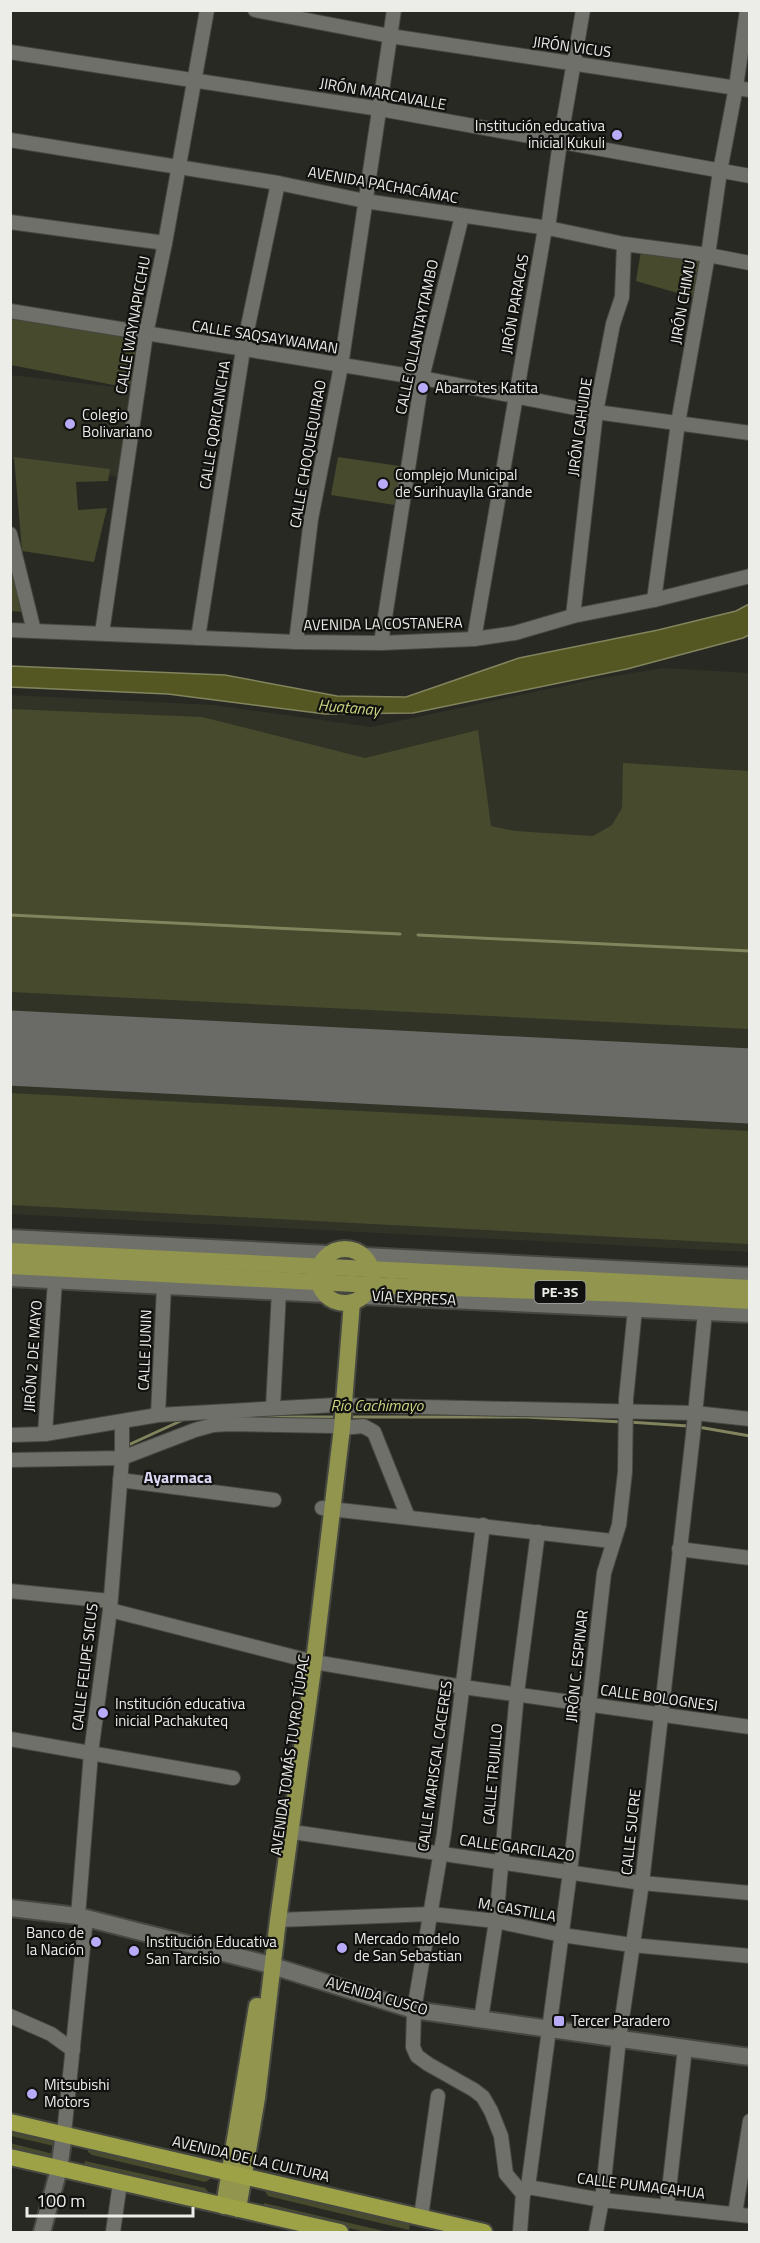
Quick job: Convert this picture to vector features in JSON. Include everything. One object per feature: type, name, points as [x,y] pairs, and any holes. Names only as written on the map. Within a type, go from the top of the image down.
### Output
[{"type":"highway","name":"AVENIDA DE LA CULTURA","points":[[10,2122],[484,2232]]},
{"type":"highway","points":[[10,2157],[340,2232]]},
{"type":"main road","name":"VÍA EXPRESA","points":[[10,1238],[322,1274],[360,1285],[635,1309],[750,1314]]},
{"type":"main road","points":[[10,1244],[36,1260]]},
{"type":"main road","name":"VÍA EXPRESA","points":[[10,1251],[36,1260]]},
{"type":"main road","name":"VÍA EXPRESA","points":[[10,1266],[36,1260],[322,1274]]},
{"type":"main road","points":[[10,1273],[36,1260]]},
{"type":"main road","name":"VÍA EXPRESA","points":[[322,1274],[332,1300],[360,1285],[750,1276]]},
{"type":"main road","name":"VÍA EXPRESA","points":[[10,1278],[279,1292],[322,1274]]},
{"type":"main road","name":"VÍA EXPRESA","points":[[360,1285],[750,1288]]},
{"type":"main road","name":"VÍA EXPRESA","points":[[360,1285],[630,1294],[750,1301]]},
{"type":"main road","name":"AVENIDA TOMÁS TUYRO TÚPAC","points":[[231,2208],[237,2174],[257,2098],[268,1964],[339,1416],[360,1285]]},
{"type":"main road","name":"AVENIDA TOMÁS TUYRO TÚPAC","points":[[268,1964],[278,1920],[285,1830]]},
{"type":"main road","name":"AVENIDA CUSCO","points":[[10,1908],[82,1917],[268,1964],[414,2010],[750,2057]]},
{"type":"main road","points":[[42,2232],[59,2169],[64,2134]]},
{"type":"street","points":[[178,166],[207,10]]},
{"type":"street","name":"JIRÓN VICUS","points":[[255,10],[390,36],[743,88]]},
{"type":"street","points":[[365,201],[394,10]]},
{"type":"street","name":"JIRÓN PARACAS","points":[[474,639],[544,234],[548,228],[583,10]]},
{"type":"street","name":"JIRÓN CHIMU","points":[[654,600],[678,423],[708,255],[720,171],[743,88],[747,10]]},
{"type":"street","name":"JIRÓN MARCAVALLE","points":[[10,52],[380,109],[750,176]]},
{"type":"street","name":"AVENIDA PACHACÁMAC","points":[[10,140],[278,183],[365,201],[548,228],[624,244],[750,263]]},
{"type":"street","name":"CALLE WAYNAPICCHU","points":[[102,633],[146,334],[178,166]]},
{"type":"street","name":"CALLE QORICANCHA","points":[[198,638],[243,350],[278,183]]},
{"type":"street","name":"CALLE CHOQUEQUIRAO","points":[[296,642],[311,519],[341,366],[365,201]]},
{"type":"street","name":"CALLE OLLANTAYTAMBO","points":[[381,643],[422,378],[462,216]]},
{"type":"street","points":[[10,222],[165,243]]},
{"type":"street","name":"JIRÓN CAHUIDE","points":[[573,616],[596,412],[614,324],[622,297],[624,244]]},
{"type":"street","name":"CALLE SAQSAYWAMAN","points":[[10,311],[422,378],[596,412],[750,433]]},
{"type":"street","points":[[10,534],[34,631]]},
{"type":"street","name":"AVENIDA LA COSTANERA","points":[[10,630],[296,642],[381,643],[474,639],[515,633],[573,616],[654,600],[750,576]]},
{"type":"street","name":"JIRÓN 2 DE MAYO","points":[[45,1434],[55,1280]]},
{"type":"street","name":"CALLE JUNIN","points":[[158,1415],[164,1286]]},
{"type":"street","points":[[273,1407],[279,1292]]},
{"type":"street","name":"JIRÓN C. ESPINAR","points":[[520,2232],[562,1935],[604,1573],[619,1524],[625,1472],[626,1419],[635,1309]]},
{"type":"street","name":"CALLE SUCRE","points":[[596,2232],[602,2200],[619,2039],[642,1883],[705,1312]]},
{"type":"street","points":[[10,1435],[45,1434],[158,1415],[273,1407],[339,1416],[374,1432],[408,1517]]},
{"type":"street","points":[[10,1460],[122,1458],[213,1425],[339,1416],[626,1419],[694,1424],[750,1419]]},
{"type":"street","name":"CALLE FELIPE SICUS","points":[[64,2134],[74,2050],[92,1753],[110,1605],[122,1458],[122,1422]]},
{"type":"street","points":[[120,1480],[274,1500]]},
{"type":"street","points":[[327,1509],[612,1541]]},
{"type":"street","name":"CALLE MARISCAL CACERES","points":[[483,1525],[444,1833],[414,2010],[413,2047],[417,2056],[483,2097],[501,2136],[506,2174],[525,2190]]},
{"type":"street","name":"CALLE TRUJILLO","points":[[481,2019],[496,1921],[517,1693],[538,1532]]},
{"type":"street","points":[[680,1549],[750,1558]]},
{"type":"street","name":"CALLE BOLOGNESI","points":[[10,1591],[110,1605],[309,1660],[463,1687],[750,1727]]},
{"type":"street","points":[[10,1739],[233,1778]]},
{"type":"street","name":"CALLE GARCILAZO","points":[[285,1830],[642,1883],[750,1893]]},
{"type":"street","name":"M. CASTILLA","points":[[278,1920],[431,1914],[496,1921],[562,1935],[632,1945],[750,1956]]},
{"type":"street","points":[[10,2016],[51,2034],[74,2050]]},
{"type":"street","points":[[667,2207],[685,2048]]},
{"type":"street","points":[[421,2217],[438,2096]]},
{"type":"street","points":[[735,2214],[750,2121]]},
{"type":"street","points":[[112,2232],[120,2183]]},
{"type":"street","name":"CALLE PUMACAHUA","points":[[525,2190],[750,2216]]},
{"type":"shaded area","points":[[641,251],[709,263],[704,293],[691,297],[636,281]]},
{"type":"shaded area","points":[[10,312],[148,335],[139,390],[11,365]]},
{"type":"shaded area","name":"Colegio Bolivariano","points":[[10,375],[133,389],[124,478],[11,459]]},
{"type":"shaded area","points":[[14,457],[110,469],[108,481],[76,482],[78,510],[107,508],[94,562],[22,551]]},
{"type":"shaded area","name":"Complejo Municipal de Surihuaylla Grande","points":[[338,457],[413,468],[407,507],[331,495]]},
{"type":"shaded area","points":[[10,555],[23,612],[11,611]]},
{"type":"shaded area","points":[[663,668],[749,673],[749,1252],[11,1214],[10,695],[214,705],[371,727],[595,679]]},
{"type":"shaded area","points":[[10,709],[202,717],[365,758],[478,730],[491,826],[515,831],[593,836],[612,825],[622,808],[623,763],[749,771],[749,1029],[11,992]]},
{"type":"shaded area","points":[[10,1093],[749,1131],[749,1244],[11,1205]]},
{"type":"shaded area","points":[[11,2130],[56,2141],[54,2146],[11,2136]]},
{"type":"shaded area","points":[[10,2143],[53,2154],[52,2159],[11,2149]]},
{"type":"shaded area","points":[[88,2149],[210,2178],[205,2182],[92,2155]]},
{"type":"shaded area","points":[[85,2161],[205,2188],[210,2194],[84,2166]]},
{"type":"shaded area","points":[[264,2190],[410,2224],[409,2230],[268,2196]]},
{"type":"shaded area","points":[[264,2203],[388,2232],[366,2232],[263,2209]]},
{"type":"water","name":"Huatanay","points":[[749,604],[749,635],[743,638],[627,669],[413,713],[325,714],[168,694],[11,687],[11,666],[225,675],[337,696],[406,697],[519,658],[658,630],[736,611]]},
{"type":"waterway","points":[[10,915],[400,934]]},
{"type":"waterway","points":[[418,935],[750,951]]},
{"type":"waterway","name":"Río Cachimayo","points":[[245,1417],[338,1417]]},
{"type":"waterway","name":"Río Cachimayo","points":[[347,1417],[526,1417],[623,1422]]},
{"type":"waterway","name":"Río Cachimayo","points":[[126,1446],[185,1419]]},
{"type":"waterway","name":"Río Cachimayo","points":[[629,1422],[688,1426]]},
{"type":"waterway","name":"Río Cachimayo","points":[[698,1427],[750,1436]]},
{"type":"runway","points":[[10,1048],[750,1086]]},
{"type":"place","name":"Institución educativa inicial Kukuli","points":[[617,135]]},
{"type":"place","name":"Abarrotes Katita","points":[[423,388]]},
{"type":"place","name":"Colegio Bolivariano","points":[[70,424]]},
{"type":"place","name":"Complejo Municipal de Surihuaylla Grande","points":[[383,484]]},
{"type":"place","name":"Institución educativa inicial Pachakuteq","points":[[103,1713]]},
{"type":"place","name":"Banco de la Nación","points":[[96,1942]]},
{"type":"place","name":"Mercado modelo de San Sebastian","points":[[342,1948]]},
{"type":"place","name":"Institución Educativa San Tarcisio","points":[[134,1951]]},
{"type":"place","name":"Tercer Paradero","points":[[559,2021]]},
{"type":"place","name":"Mitsubishi Motors","points":[[32,2094]]},
{"type":"district","name":"Ayarmaca","points":[[178,1477]]}]
